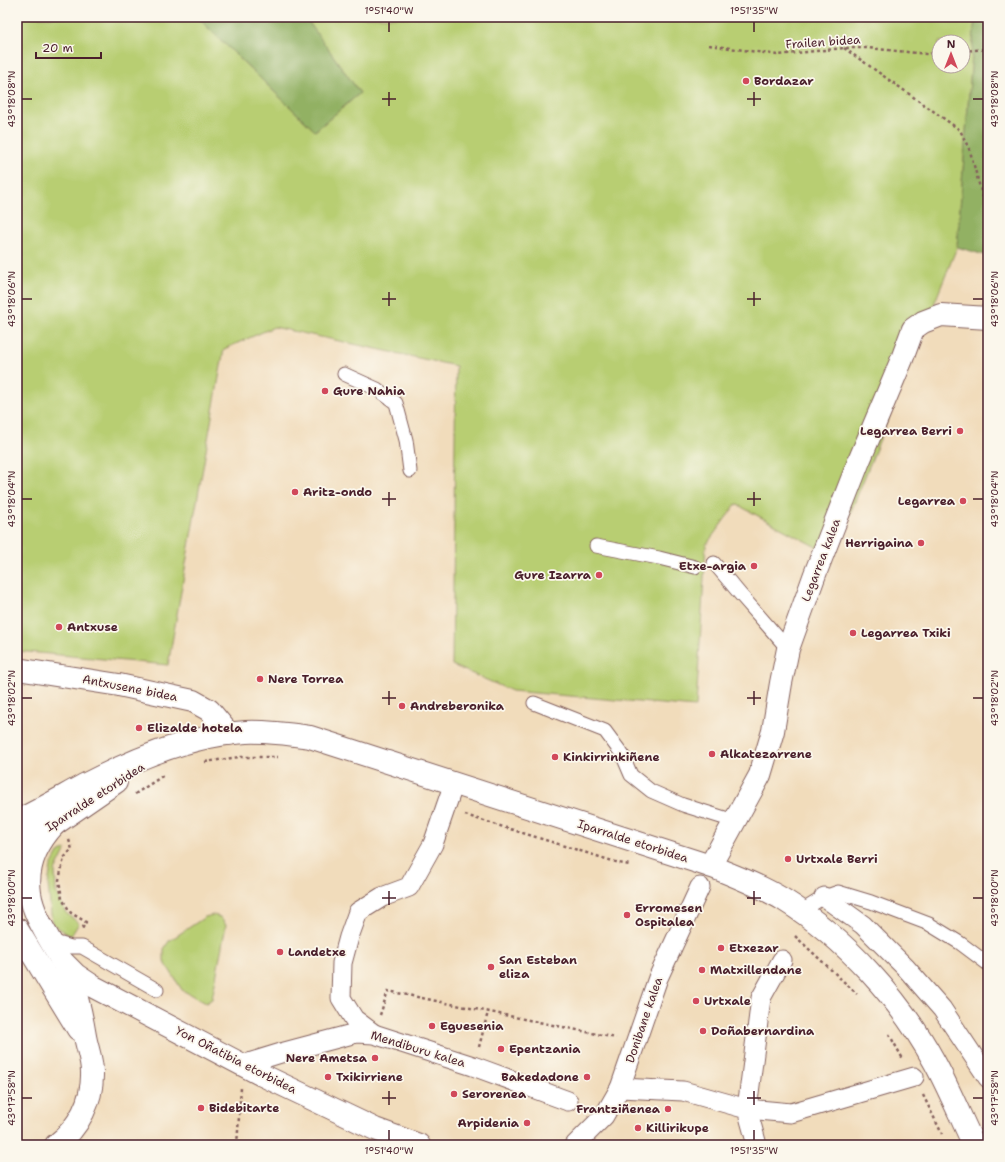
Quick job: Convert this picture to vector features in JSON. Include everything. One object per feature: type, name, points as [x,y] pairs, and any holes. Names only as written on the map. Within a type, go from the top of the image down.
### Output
[{"type":"street","name":"Legarrea kalea","points":[[710,866],[760,776],[773,731],[788,649],[853,475],[902,359],[913,329],[923,322],[942,315],[988,318]]},
{"type":"street","name":"Antxusene bidea","points":[[17,669],[119,685],[193,701],[209,710],[229,734]]},
{"type":"street","name":"Iparralde etorbidea","points":[[17,845],[56,823],[124,776],[172,747],[229,734],[266,732],[286,733],[310,737],[710,866],[748,881],[784,900],[834,938],[886,990],[908,1018],[935,1063],[974,1145]]},
{"type":"street","points":[[374,1034],[354,1019],[341,998],[342,963],[349,937],[358,912],[382,897],[408,887],[434,844],[454,783]]},
{"type":"street","points":[[17,833],[41,820],[56,823]]},
{"type":"street","name":"Iparralde etorbidea","points":[[17,821],[56,823]]},
{"type":"street","points":[[30,894],[30,868],[34,856],[46,833],[56,823]]},
{"type":"street","points":[[17,871],[30,894],[38,918],[61,949],[81,1014],[86,1041],[91,1056],[92,1087],[82,1116],[74,1129],[47,1141]]},
{"type":"street","name":"Donibane kalea","points":[[575,1145],[604,1116],[620,1088],[658,978],[700,887]]},
{"type":"street","points":[[824,897],[863,925],[906,968],[942,1009],[988,1078]]},
{"type":"street","points":[[17,921],[25,925],[35,935],[61,949]]},
{"type":"street","points":[[17,929],[86,1041]]},
{"type":"street","points":[[61,949],[59,978],[66,999],[67,1012]]},
{"type":"street","name":"Yon Oñatibia etorbidea","points":[[61,949],[76,975],[94,987],[242,1065],[375,1129],[419,1145]]},
{"type":"street","points":[[756,1145],[747,1109],[761,998],[782,960]]},
{"type":"street","name":"Mendiburu kalea","points":[[242,1065],[356,1033],[374,1034],[473,1066],[568,1101]]},
{"type":"street","points":[[620,1088],[683,1091],[747,1109],[791,1113],[914,1077]]},
{"type":"lane","points":[[344,374],[377,389],[396,403],[406,440],[410,471]]},
{"type":"lane","points":[[596,546],[659,558],[695,567]]},
{"type":"lane","points":[[714,563],[788,649]]},
{"type":"lane","points":[[534,703],[605,731],[622,754],[631,775],[651,790],[683,805],[734,822]]},
{"type":"lane","points":[[800,912],[824,897],[838,892],[871,902],[929,924],[960,943],[988,964]]},
{"type":"lane","points":[[61,949],[82,947],[157,990]]},
{"type":"path","name":"Frailen bidea","points":[[709,45],[778,55],[844,48],[868,48],[931,54]]},
{"type":"path","points":[[844,48],[960,130],[970,151],[988,217]]},
{"type":"path","points":[[971,50],[988,48]]},
{"type":"path","points":[[202,763],[240,757],[282,757]]},
{"type":"path","points":[[133,795],[159,777],[166,774]]},
{"type":"path","points":[[448,804],[461,814],[619,863],[637,866]]},
{"type":"path","points":[[56,823],[69,838],[72,849],[64,858],[59,880],[62,900],[71,913],[86,922],[84,926]]},
{"type":"path","points":[[794,935],[860,997]]},
{"type":"path","points":[[388,992],[611,1037]]},
{"type":"path","points":[[473,1066],[488,1012]]},
{"type":"path","points":[[888,1032],[914,1077],[944,1138]]},
{"type":"path","points":[[237,1145],[242,1065]]},
{"type":"path","points":[[26,1145],[47,1141]]},
{"type":"green space","points":[[17,17],[198,18],[315,131],[360,93],[305,17],[975,17],[971,68],[971,34],[931,34],[931,74],[971,74],[957,247],[833,556],[736,504],[706,545],[696,707],[512,691],[452,665],[456,366],[274,327],[224,349],[168,665],[17,651]]},
{"type":"green space","points":[[194,17],[305,17],[360,93],[315,131],[198,18]]},
{"type":"green space","points":[[975,17],[988,17],[988,256],[957,247]]},
{"type":"green space","points":[[66,849],[55,871],[56,892],[66,913],[79,923],[71,936],[52,924],[48,885],[51,866],[58,853]]},
{"type":"green space","points":[[213,915],[220,917],[226,925],[212,999],[206,1003],[182,990],[164,961],[164,949],[169,941],[205,917]]},
{"type":"place","name":"Bordazar","points":[[746,81]]},
{"type":"place","name":"Gure Nahia","points":[[325,391]]},
{"type":"place","name":"Legarrea Berri","points":[[960,431]]},
{"type":"place","name":"Aritz-ondo","points":[[295,492]]},
{"type":"place","name":"Legarrea","points":[[963,501]]},
{"type":"place","name":"Herrigaina","points":[[921,543]]},
{"type":"place","name":"Etxe-argia","points":[[754,566]]},
{"type":"place","name":"Gure Izarra","points":[[599,575]]},
{"type":"place","name":"Antxuse","points":[[59,627]]},
{"type":"place","name":"Legarrea Txiki","points":[[853,633]]},
{"type":"place","name":"Nere Torrea","points":[[260,679]]},
{"type":"place","name":"Andreberonika","points":[[402,706]]},
{"type":"place","name":"Elizalde hotela","points":[[139,728]]},
{"type":"place","name":"Alkatezarrene","points":[[712,754]]},
{"type":"place","name":"Kinkirrinkiñene","points":[[555,757]]},
{"type":"place","name":"Urtxale Berri","points":[[788,859]]},
{"type":"place","name":"Erromesen Ospitalea","points":[[627,915]]},
{"type":"place","name":"Etxezar","points":[[721,948]]},
{"type":"place","name":"Landetxe","points":[[280,952]]},
{"type":"place","name":"San Esteban eliza","points":[[491,967]]},
{"type":"place","name":"Matxillendane","points":[[702,970]]},
{"type":"place","name":"Urtxale","points":[[696,1001]]},
{"type":"place","name":"Eguesenia","points":[[432,1026]]},
{"type":"place","name":"Doñabernardina","points":[[703,1031]]},
{"type":"place","name":"Epentzania","points":[[501,1049]]},
{"type":"place","name":"Nere Ametsa","points":[[375,1058]]},
{"type":"place","name":"Txikirriene","points":[[328,1077]]},
{"type":"place","name":"Bakedadone","points":[[587,1077]]},
{"type":"place","name":"Serorenea","points":[[454,1094]]},
{"type":"place","name":"Bidebitarte","points":[[201,1108]]},
{"type":"place","name":"Frantziñenea","points":[[668,1109]]},
{"type":"place","name":"Arpidenia","points":[[527,1123]]},
{"type":"place","name":"Killirikupe","points":[[638,1128]]}]
